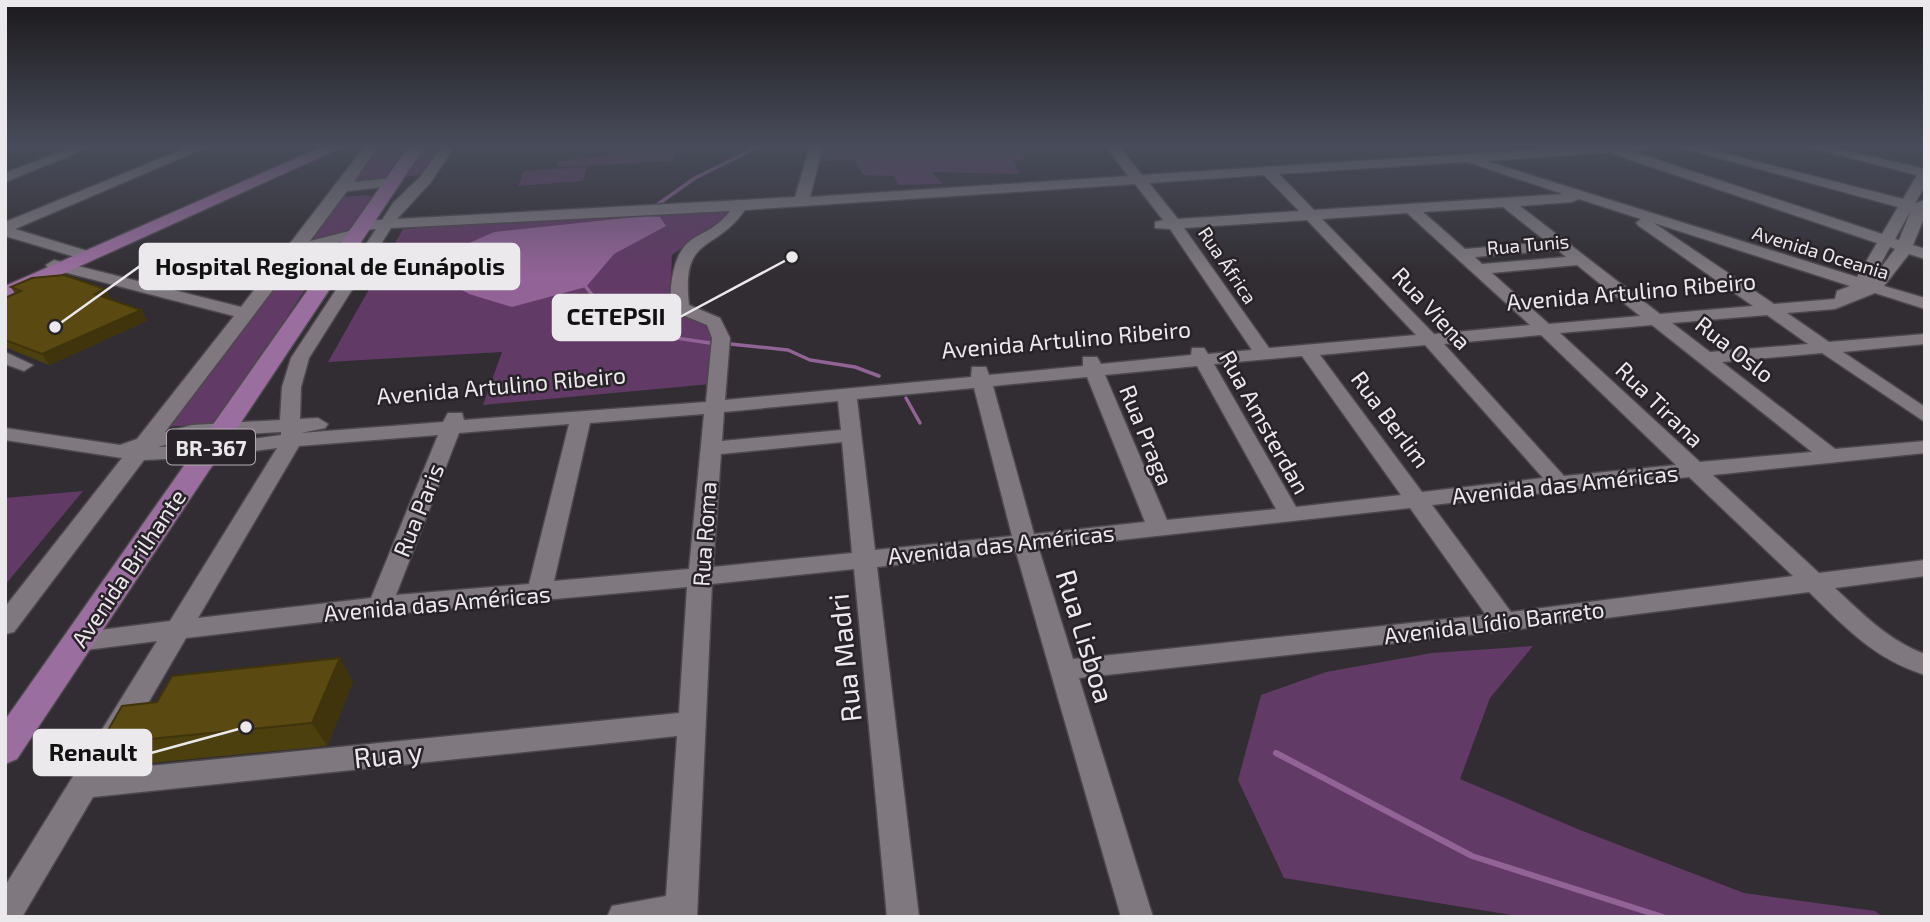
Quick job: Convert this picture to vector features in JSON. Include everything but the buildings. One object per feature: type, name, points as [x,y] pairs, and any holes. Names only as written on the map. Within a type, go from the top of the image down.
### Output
[{"type":"main road","points":[[5,294],[84,255],[234,189]]},
{"type":"main road","name":"Avenida Brilhante","points":[[5,748],[324,282],[369,228],[388,189]]},
{"type":"main road","points":[[5,287],[58,267]]},
{"type":"street","points":[[5,229],[100,189]]},
{"type":"street","points":[[5,625],[132,450],[341,189]]},
{"type":"street","points":[[5,916],[179,630],[291,433],[295,367],[369,228],[416,189]]},
{"type":"street","points":[[802,200],[805,189]]},
{"type":"street","points":[[295,248],[369,228],[953,189]]},
{"type":"street","name":"Rua África","points":[[1141,189],[1253,351]]},
{"type":"street","name":"Rua Viena","points":[[1285,189],[1427,337],[1559,483]]},
{"type":"street","name":"Avenida Oceania","points":[[1559,189],[1922,303]]},
{"type":"street","points":[[1729,189],[1925,254]]},
{"type":"street","points":[[1852,189],[1919,206],[1885,242],[1867,286]]},
{"type":"street","points":[[1167,224],[1584,197]]},
{"type":"street","name":"Rua Oslo","points":[[1507,203],[1584,260],[1832,457]]},
{"type":"street","name":"Rua Roma","points":[[682,913],[700,577],[721,338],[714,322],[681,308],[679,288],[683,260],[689,249],[723,227],[742,204]]},
{"type":"street","name":"Avenida Artulino Ribeiro","points":[[132,450],[208,451],[291,433],[1849,301],[1904,248],[1919,206]]},
{"type":"street","name":"Rua Tirana","points":[[1411,209],[1543,327],[1872,637],[1898,655],[1925,665]]},
{"type":"street","points":[[1623,209],[1925,416]]},
{"type":"street","points":[[5,229],[84,255]]},
{"type":"street","name":"Rua Tunis","points":[[1460,254],[1563,245]]},
{"type":"street","name":"Rua Tunis","points":[[1477,269],[1584,260]]},
{"type":"street","points":[[58,267],[242,313],[246,311]]},
{"type":"street","points":[[280,267],[324,282]]},
{"type":"street","name":"Avenida Artulino Ribeiro","points":[[1768,308],[1839,297],[1867,286]]},
{"type":"street","points":[[1849,301],[1922,303]]},
{"type":"street","name":"Avenida Artulino Ribeiro","points":[[1253,351],[1307,350],[1427,337]]},
{"type":"street","points":[[1707,358],[1924,340]]},
{"type":"street","name":"Rua Berlim","points":[[1307,350],[1505,622]]},
{"type":"street","name":"Rua Amsterdan","points":[[1200,356],[1290,515]]},
{"type":"street","points":[[5,357],[24,365]]},
{"type":"street","name":"Rua Praga","points":[[1092,366],[1159,528]]},
{"type":"street","name":"Avenida Artulino Ribeiro","points":[[454,421],[582,418],[715,399],[847,393],[980,376]]},
{"type":"street","name":"Rua Lisboa","points":[[980,376],[1025,542],[1137,917]]},
{"type":"street","name":"Rua Madri","points":[[847,393],[903,917]]},
{"type":"street","points":[[539,594],[582,418]]},
{"type":"street","name":"Rua Paris","points":[[380,606],[454,421]]},
{"type":"street","name":"Avenida Artulino Ribeiro","points":[[132,450],[191,431],[224,428],[291,433]]},
{"type":"street","points":[[5,434],[132,450]]},
{"type":"street","points":[[710,449],[851,435]]},
{"type":"street","name":"Avenida das Américas","points":[[78,641],[380,606],[539,594],[1290,515],[1559,483],[1925,447]]},
{"type":"street","name":"Avenida Lídio Barreto","points":[[1063,670],[1505,622],[1925,568]]},
{"type":"street","name":"Rua y","points":[[85,785],[691,723]]},
{"type":"street","points":[[624,917],[682,913]]},
{"type":"shaded area","points":[[372,196],[348,232],[306,242],[342,197]]},
{"type":"shaded area","points":[[730,207],[723,219],[672,255],[670,303],[722,334],[711,384],[483,405],[502,352],[328,362],[403,229]]},
{"type":"shaded area","points":[[645,216],[660,217],[666,226],[614,254],[586,287],[512,307],[469,294],[443,279],[445,261],[467,244],[494,232]]},
{"type":"shaded area","points":[[338,241],[316,275],[287,266],[300,251]]},
{"type":"shaded area","points":[[284,271],[311,280],[219,423],[165,427]]},
{"type":"shaded area","points":[[83,491],[5,585],[5,498]]},
{"type":"shaded area","points":[[1533,646],[1490,698],[1460,779],[1580,830],[1744,893],[1875,911],[1883,917],[1524,917],[1284,878],[1238,780],[1261,695],[1326,672],[1432,653]]},
{"type":"waterway","points":[[654,207],[679,189]]},
{"type":"waterway","points":[[586,287],[610,318],[626,324]]},
{"type":"waterway","points":[[635,327],[656,335],[710,343]]},
{"type":"waterway","points":[[730,344],[788,350],[810,360],[855,367],[879,376]]},
{"type":"waterway","points":[[906,398],[920,423]]},
{"type":"waterway","points":[[1276,753],[1472,856],[1663,917]]},
{"type":"place","name":"CETEPSII","points":[[792,257]]},
{"type":"place","name":"Hospital Regional de Eunápolis","points":[[55,327]]},
{"type":"place","name":"Renault","points":[[246,727]]}]
